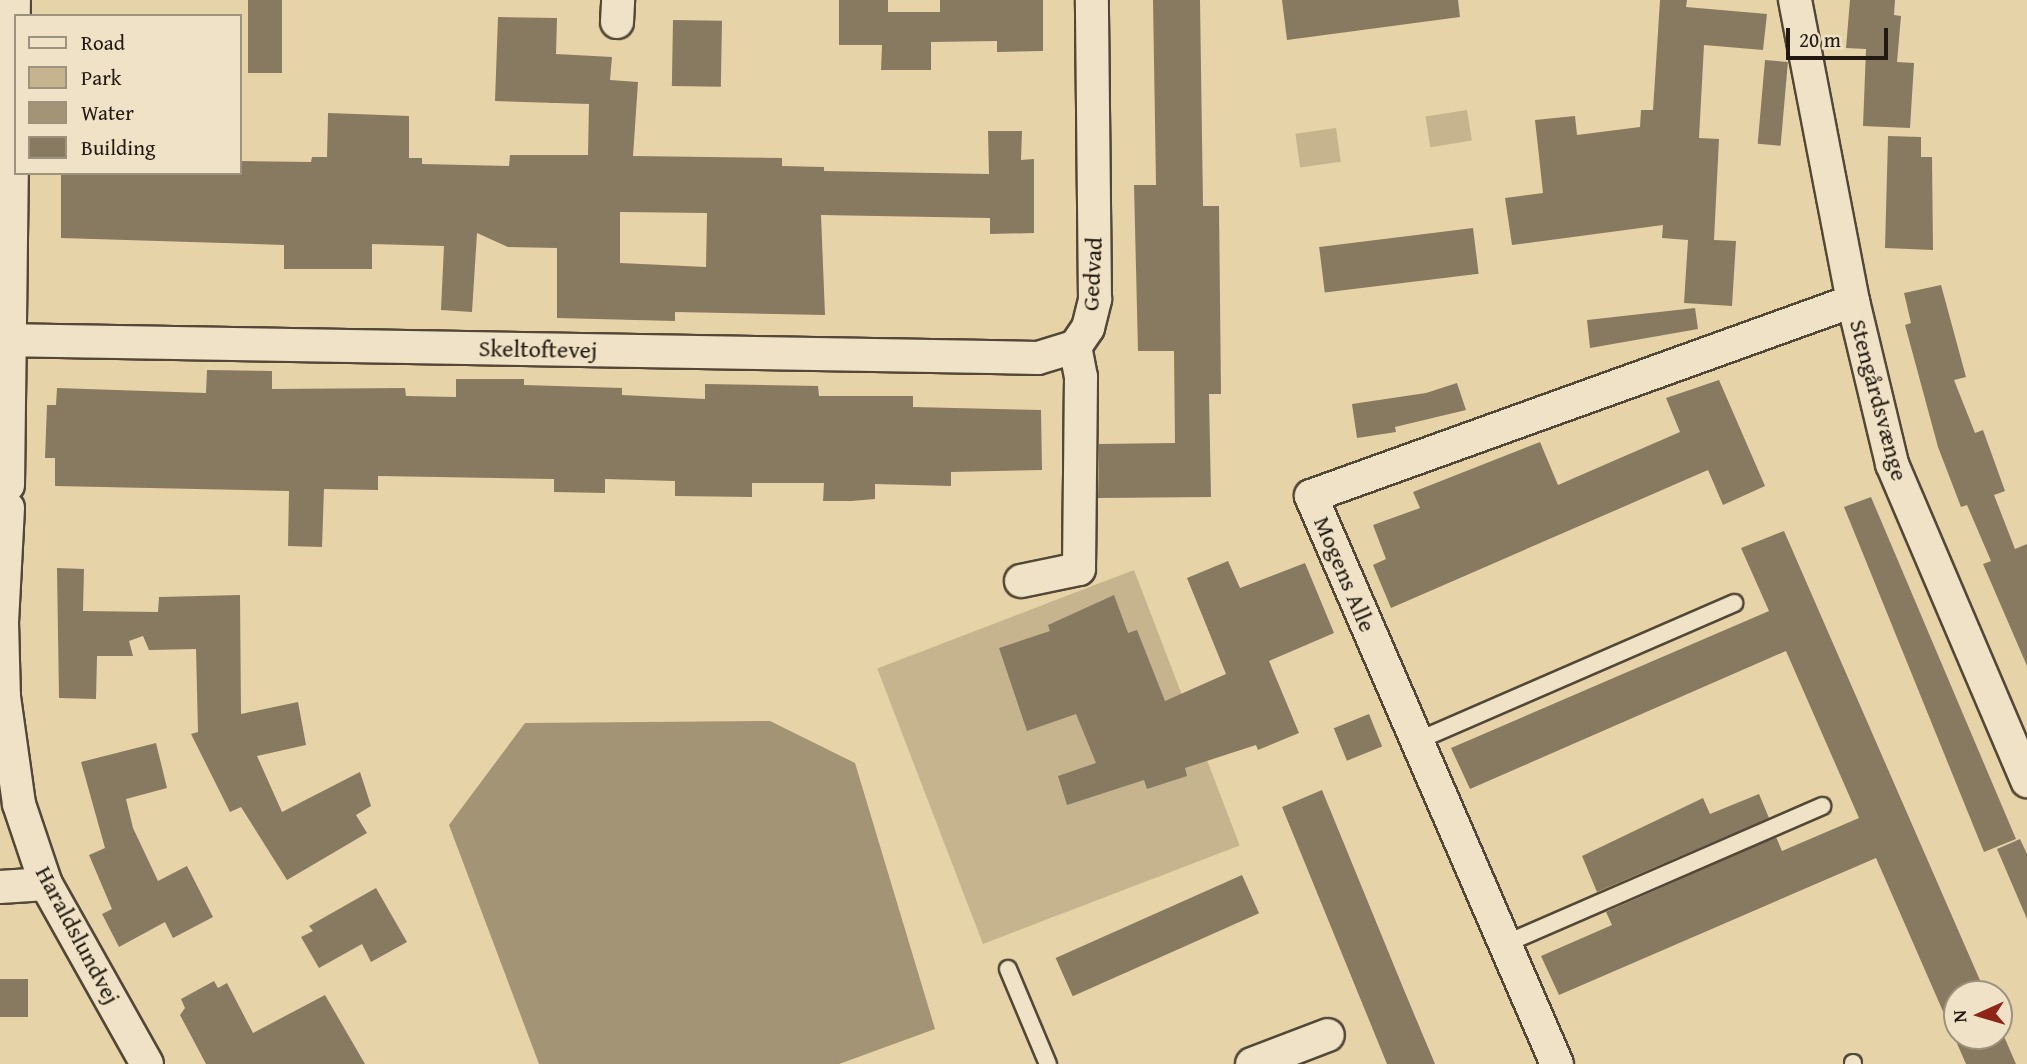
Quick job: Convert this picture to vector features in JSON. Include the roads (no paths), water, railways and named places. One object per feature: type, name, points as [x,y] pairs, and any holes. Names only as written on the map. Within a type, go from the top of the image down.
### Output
[{"type":"street","name":"Haraldslundvej","points":[[14,0],[4,340],[8,497],[2,622],[10,751],[19,804],[46,884],[147,1064]]},
{"type":"street","name":"Gedvad","points":[[1075,347],[1088,328],[1095,299],[1092,0]]},
{"type":"street","name":"Stengårdsvænge","points":[[1795,0],[1853,301],[1892,464],[2027,781]]},
{"type":"street","name":"Mogens Alle","points":[[1557,1064],[1311,496],[1853,301]]},
{"type":"street","name":"Skeltoftevej","points":[[4,340],[1038,358],[1075,347]]},
{"type":"street","points":[[1021,581],[1079,569],[1081,377],[1075,347]]},
{"type":"street","points":[[0,887],[46,884]]},
{"type":"street","points":[[1252,1064],[1328,1035]]},
{"type":"lane","points":[[1417,741],[1734,603]]},
{"type":"lane","points":[[1505,944],[1822,806]]},
{"type":"lane","points":[[1008,969],[1048,1064]]},
{"type":"water","points":[[770,721],[855,763],[935,1029],[839,1064],[539,1064],[449,825],[525,723]]}]
